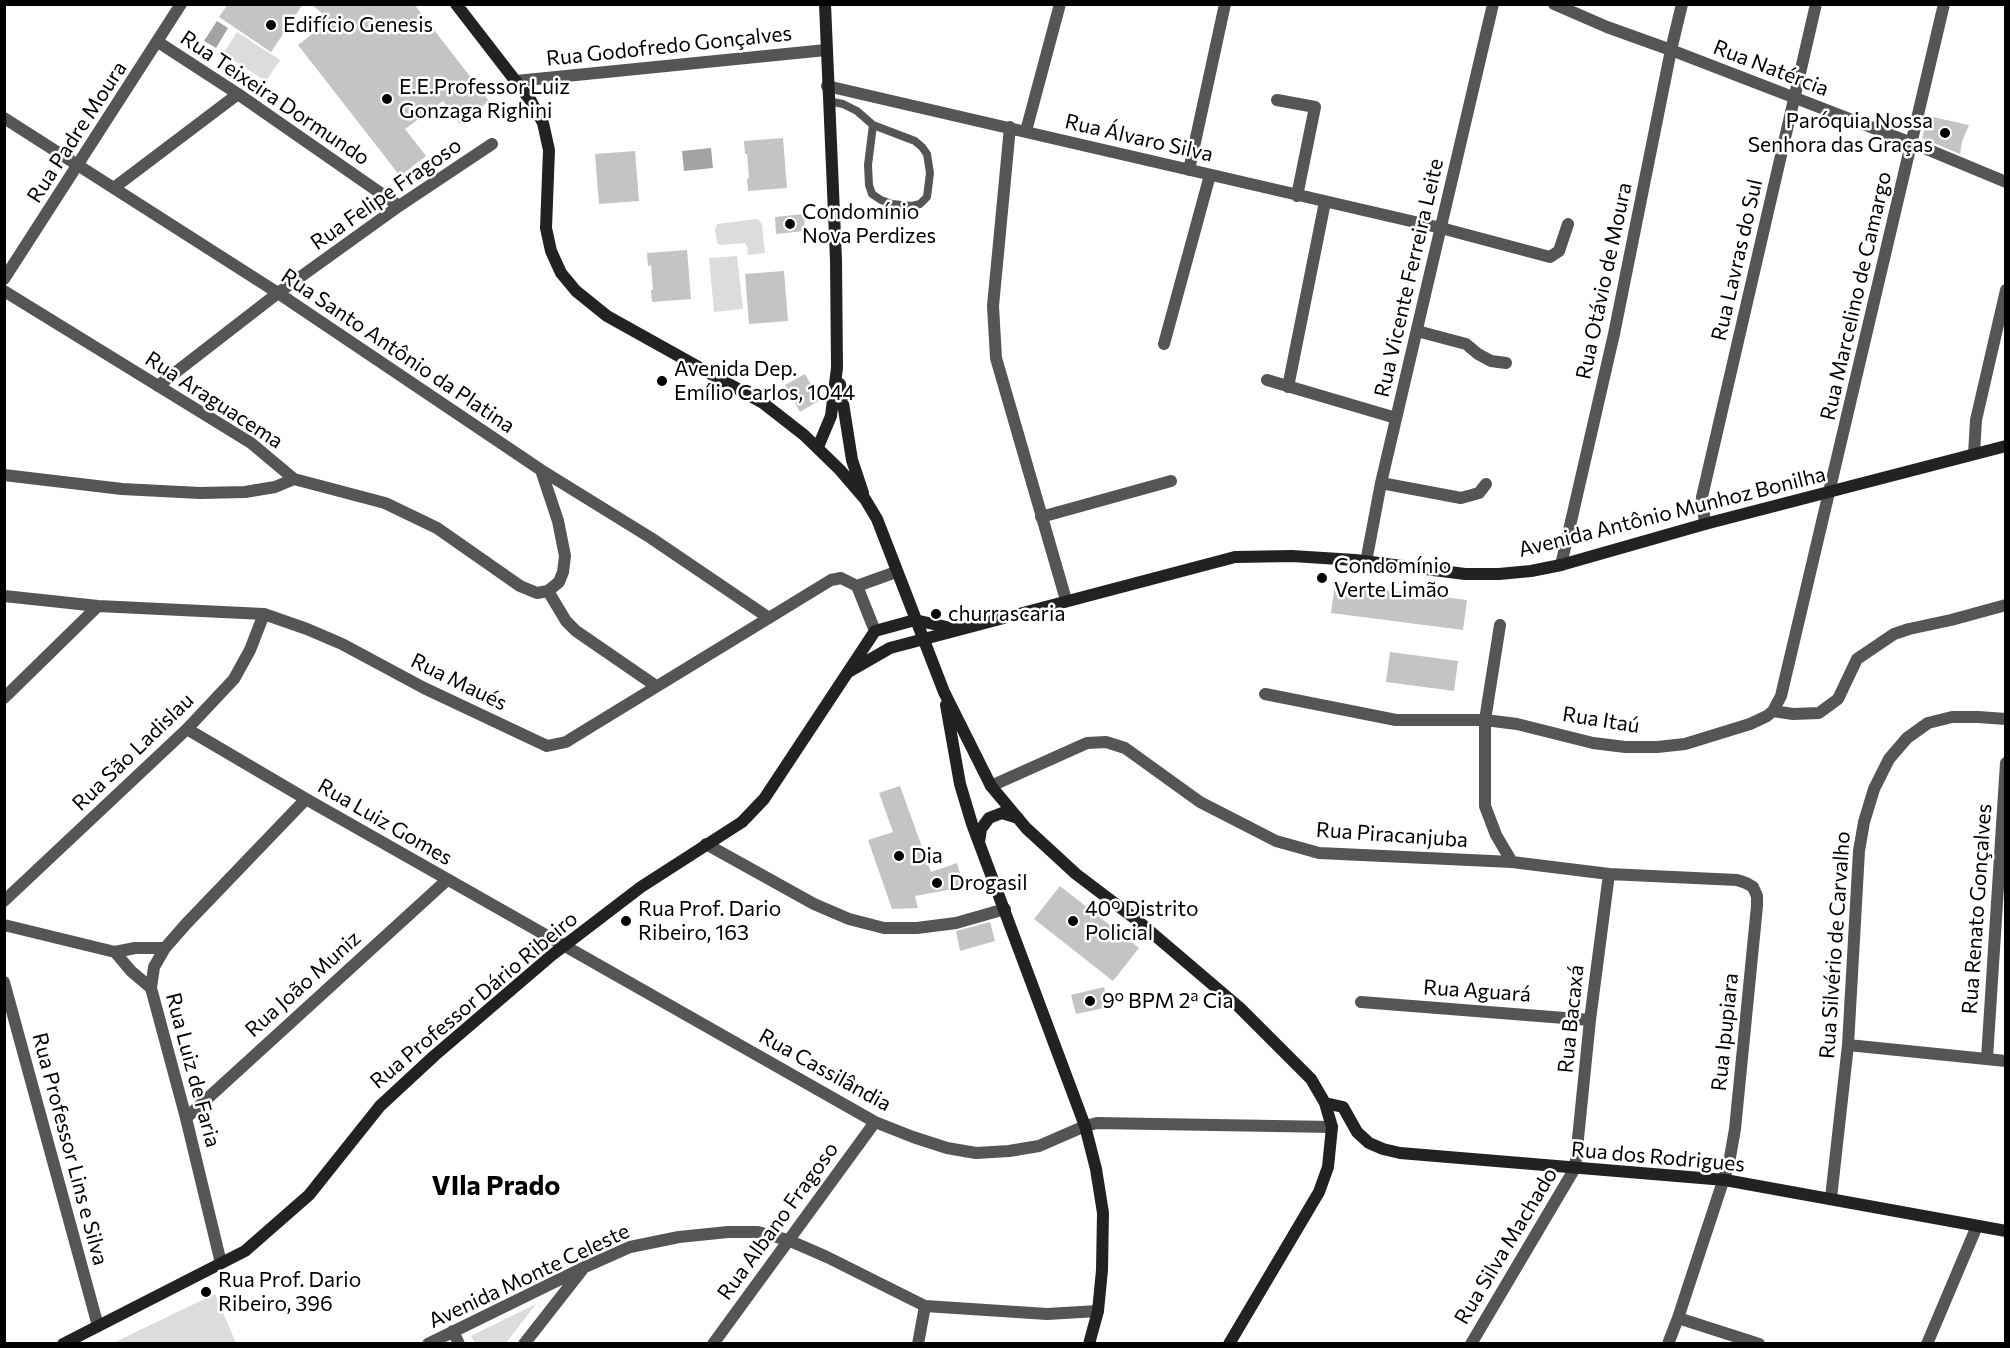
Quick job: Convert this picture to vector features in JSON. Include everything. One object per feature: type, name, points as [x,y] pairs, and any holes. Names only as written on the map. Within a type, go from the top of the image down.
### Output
[{"type":"street","name":"Rua Padre Moura","points":[[4,279],[79,166],[181,4]]},
{"type":"street","points":[[456,4],[531,101],[543,123],[549,150],[546,228],[551,251],[561,273],[568,282],[607,316],[763,403],[818,447],[865,499]]},
{"type":"street","points":[[818,447],[831,416],[837,368],[836,260],[825,4]]},
{"type":"street","points":[[1026,131],[1060,4]]},
{"type":"street","points":[[1189,170],[1225,4]]},
{"type":"street","name":"Rua Vicente Ferreira Leite","points":[[1366,562],[1381,483],[1493,4]]},
{"type":"street","name":"Rua Otávio de Moura","points":[[1561,565],[1614,334],[1682,4]]},
{"type":"street","name":"Rua Lavras do Sul","points":[[1705,524],[1702,497],[1816,4]]},
{"type":"street","name":"Rua Marcelino de Camargo","points":[[1830,492],[1944,4]]},
{"type":"street","name":"Rua Natércia","points":[[1556,5],[1607,27],[1912,143],[2006,182]]},
{"type":"street","name":"Rua Teixeira Dormundo","points":[[158,42],[238,94],[399,206]]},
{"type":"street","name":"Rua Godofredo Gonçalves","points":[[516,81],[826,50]]},
{"type":"street","name":"Rua Álvaro Silva","points":[[827,86],[1441,228],[1550,257],[1559,251],[1568,224]]},
{"type":"street","points":[[115,187],[238,94]]},
{"type":"street","points":[[1277,100],[1315,107],[1297,196]]},
{"type":"street","name":"Rua Santo Antônio da Platina","points":[[4,117],[278,293],[541,470],[651,538],[769,618]]},
{"type":"street","points":[[1010,127],[993,306],[996,358],[1066,600]]},
{"type":"street","name":"Rua Felipe Fragoso","points":[[158,386],[278,293],[399,206],[492,144]]},
{"type":"street","points":[[1164,344],[1210,175]]},
{"type":"street","points":[[1288,387],[1326,202]]},
{"type":"street","points":[[1974,454],[1976,420],[2006,290]]},
{"type":"street","name":"Rua Araguacema","points":[[4,291],[251,443],[294,479],[385,503],[437,528],[520,586],[537,593],[548,591]]},
{"type":"street","points":[[1417,331],[1467,344],[1478,354],[1491,361],[1506,363]]},
{"type":"street","points":[[837,368],[852,460],[865,499],[885,539],[944,692],[991,786],[1019,819],[1076,874],[1138,921],[1240,1008],[1311,1079],[1325,1103],[1332,1127],[1328,1167],[1319,1192],[1229,1344]]},
{"type":"street","points":[[1267,381],[1396,418]]},
{"type":"street","name":"Avenida Antônio Munhoz Bonilha","points":[[923,639],[1235,557],[1292,556],[1465,574],[1499,574],[1561,565],[1705,524],[2006,446]]},
{"type":"street","points":[[541,470],[558,521],[565,556],[559,582],[548,591],[566,621],[576,631],[656,686]]},
{"type":"street","points":[[4,475],[122,489],[200,493],[245,492],[275,487],[294,479]]},
{"type":"street","points":[[1041,517],[1171,481]]},
{"type":"street","points":[[1381,483],[1461,498],[1479,493],[1486,484]]},
{"type":"street","points":[[1830,492],[1781,696],[1773,711],[1793,714],[1819,713],[1838,699],[1857,659],[1894,634],[2006,605]]},
{"type":"street","points":[[896,572],[857,586],[874,631],[915,620],[957,629]]},
{"type":"street","name":"Rua Maués","points":[[4,596],[98,606],[264,614],[342,644],[424,688],[547,746],[566,742],[831,580],[841,578],[857,586]]},
{"type":"street","points":[[4,698],[98,606]]},
{"type":"street","name":"Rua São Ladislau","points":[[4,901],[187,729],[234,679],[250,650],[264,614]]},
{"type":"street","points":[[1500,625],[1485,720],[1485,806],[1496,835],[1512,862]]},
{"type":"street","name":"Rua Professor Dário Ribeiro","points":[[63,1344],[245,1251],[309,1195],[380,1106],[452,1040],[552,955],[641,887],[742,822],[754,811],[850,671],[874,631]]},
{"type":"street","name":"Rua Professor Dário Ribeiro","points":[[850,671],[890,648],[923,639]]},
{"type":"street","points":[[944,692],[960,784],[979,842],[1085,1126],[1096,1169],[1103,1213],[1102,1270],[1098,1311],[1089,1344]]},
{"type":"street","name":"Rua Itaú","points":[[1265,694],[1396,720],[1485,720],[1517,724],[1593,743],[1624,747],[1685,744],[1750,724],[1773,711]]},
{"type":"street","name":"Rua Silvério de Carvalho","points":[[1831,1198],[1848,1045],[1859,850],[1864,822],[1874,789],[1889,759],[1907,738],[1928,723],[1952,717],[2006,719]]},
{"type":"street","name":"Rua Luiz Gomes","points":[[187,729],[447,880],[566,946]]},
{"type":"street","name":"Rua Piracanjuba","points":[[991,786],[1087,743],[1106,742],[1125,748],[1200,802],[1275,841],[1318,853],[1512,862],[1609,874],[1737,880],[1753,887]]},
{"type":"street","name":"Rua Renato Gonçalves","points":[[1987,1058],[2006,763]]},
{"type":"street","name":"Rua Luiz de Faria","points":[[221,1263],[186,1118],[151,988],[154,967],[165,948],[306,799]]},
{"type":"street","points":[[979,842],[981,829],[989,818],[1002,813],[1019,819]]},
{"type":"street","points":[[706,844],[814,904],[849,919],[884,928],[916,928],[956,923],[1005,909]]},
{"type":"street","name":"Rua Bacaxá","points":[[1575,1168],[1590,1020],[1609,874]]},
{"type":"street","name":"Rua João Muniz","points":[[186,1118],[447,880]]},
{"type":"street","name":"Rua Ipupiara","points":[[1668,1344],[1725,1180],[1735,1129],[1757,906],[1757,896],[1753,887]]},
{"type":"street","points":[[4,924],[115,952],[135,948],[165,948]]},
{"type":"street","name":"Rua Cassilândia","points":[[566,946],[875,1122],[947,1148],[976,1153],[1009,1151],[1039,1146],[1085,1126],[1111,1122],[1332,1127]]},
{"type":"street","points":[[115,952],[130,971],[151,988]]},
{"type":"street","name":"Rua Professor Lins e Silva","points":[[4,982],[98,1326]]},
{"type":"street","name":"Rua Aguará","points":[[1361,1002],[1590,1020]]},
{"type":"street","points":[[1848,1045],[2006,1061]]},
{"type":"street","name":"Rua dos Rodrigues","points":[[1325,1103],[1343,1107],[1357,1132],[1369,1143],[1400,1153],[1725,1180],[2006,1231]]},
{"type":"street","name":"Rua Albano Fragoso","points":[[713,1344],[875,1122]]},
{"type":"street","name":"Rua Silva Machado","points":[[1470,1344],[1575,1168]]},
{"type":"street","points":[[1927,1344],[1977,1226]]},
{"type":"street","name":"Avenida Monte Celeste","points":[[428,1344],[630,1247],[679,1237],[728,1232],[758,1232],[788,1240],[925,1306],[1035,1314],[1098,1311]]},
{"type":"street","points":[[524,1344],[585,1267]]},
{"type":"street","points":[[918,1344],[925,1306]]},
{"type":"street","points":[[1678,1318],[1760,1344]]},
{"type":"street","points":[[453,1330],[459,1344]]},
{"type":"lane","points":[[828,101],[843,104],[857,111],[873,125],[915,141],[922,147],[927,154],[930,173],[927,197],[920,204],[912,206],[892,204],[872,194],[868,165],[873,125]]},
{"type":"shaded area","points":[[217,21],[228,28],[216,48],[204,41]]},
{"type":"shaded area","points":[[237,32],[280,60],[266,81],[223,54]]},
{"type":"shaded area","points":[[711,148],[713,168],[684,171],[682,151]]},
{"type":"shaded area","points":[[757,219],[762,224],[765,253],[747,255],[748,249],[745,243],[720,245],[717,243],[715,230],[717,224]]},
{"type":"shaded area","points":[[737,256],[743,309],[714,312],[709,258]]},
{"type":"shaded area","points":[[215,1294],[236,1343],[113,1343]]},
{"type":"shaded area","points":[[536,1304],[506,1343],[475,1343],[471,1336]]},
{"type":"building","name":"Edifício Genesis","points":[[228,4],[303,4],[271,52],[219,17]]},
{"type":"building","points":[[311,4],[414,4],[489,101],[460,124],[443,101],[405,129],[426,156],[400,176],[298,45],[330,20]]},
{"type":"building","name":"Paróquia Nossa Senhora das Graças","points":[[1928,116],[1969,125],[1960,154],[1922,138]]},
{"type":"building","points":[[783,138],[787,188],[748,191],[747,179],[749,178],[744,141]]},
{"type":"building","points":[[635,151],[639,201],[599,204],[595,154]]},
{"type":"building","name":"Condomínio Nova Perdizes","points":[[804,214],[805,231],[776,234],[775,217]]},
{"type":"building","points":[[687,250],[691,299],[652,302],[651,265],[648,266],[647,253]]},
{"type":"building","points":[[784,271],[788,321],[749,324],[745,274]]},
{"type":"building","points":[[805,374],[820,400],[800,412],[785,385]]},
{"type":"building","points":[[1335,584],[1467,600],[1463,630],[1331,613]]},
{"type":"building","points":[[1390,652],[1458,661],[1454,691],[1386,682]]},
{"type":"building","name":"Dia","points":[[900,786],[931,872],[957,863],[964,887],[915,896],[918,908],[892,909],[868,840],[893,832],[879,793]]},
{"type":"building","points":[[1060,886],[1139,948],[1113,981],[1034,919]]},
{"type":"building","points":[[990,922],[995,941],[960,951],[956,931]]},
{"type":"building","name":"9º BPM 2ª Cia","points":[[1104,987],[1109,1007],[1076,1014],[1071,995]]},
{"type":"place","name":"Edifício Genesis","points":[[271,25]]},
{"type":"place","name":"E.E.Professor Luiz Gonzaga Righini","points":[[387,99]]},
{"type":"place","name":"Paróquia Nossa Senhora das Graças","points":[[1945,133]]},
{"type":"place","name":"Condomínio Nova Perdizes","points":[[790,224]]},
{"type":"place","name":"Avenida Dep. Emílio Carlos, 1044","points":[[662,381]]},
{"type":"place","name":"Condomínio Verte Limão","points":[[1322,578]]},
{"type":"place","name":"churrascaria","points":[[936,614]]},
{"type":"place","name":"Dia","points":[[899,856]]},
{"type":"place","name":"Drogasil","points":[[937,883]]},
{"type":"place","name":"Rua Prof. Dario Ribeiro, 163","points":[[626,921]]},
{"type":"place","name":"40º Distrito Policial","points":[[1073,921]]},
{"type":"place","name":"9º BPM 2ª Cia","points":[[1090,1001]]},
{"type":"place","name":"Rua Prof. Dario Ribeiro, 396","points":[[206,1292]]},
{"type":"district","name":"VIla Prado","points":[[496,1186]]}]
